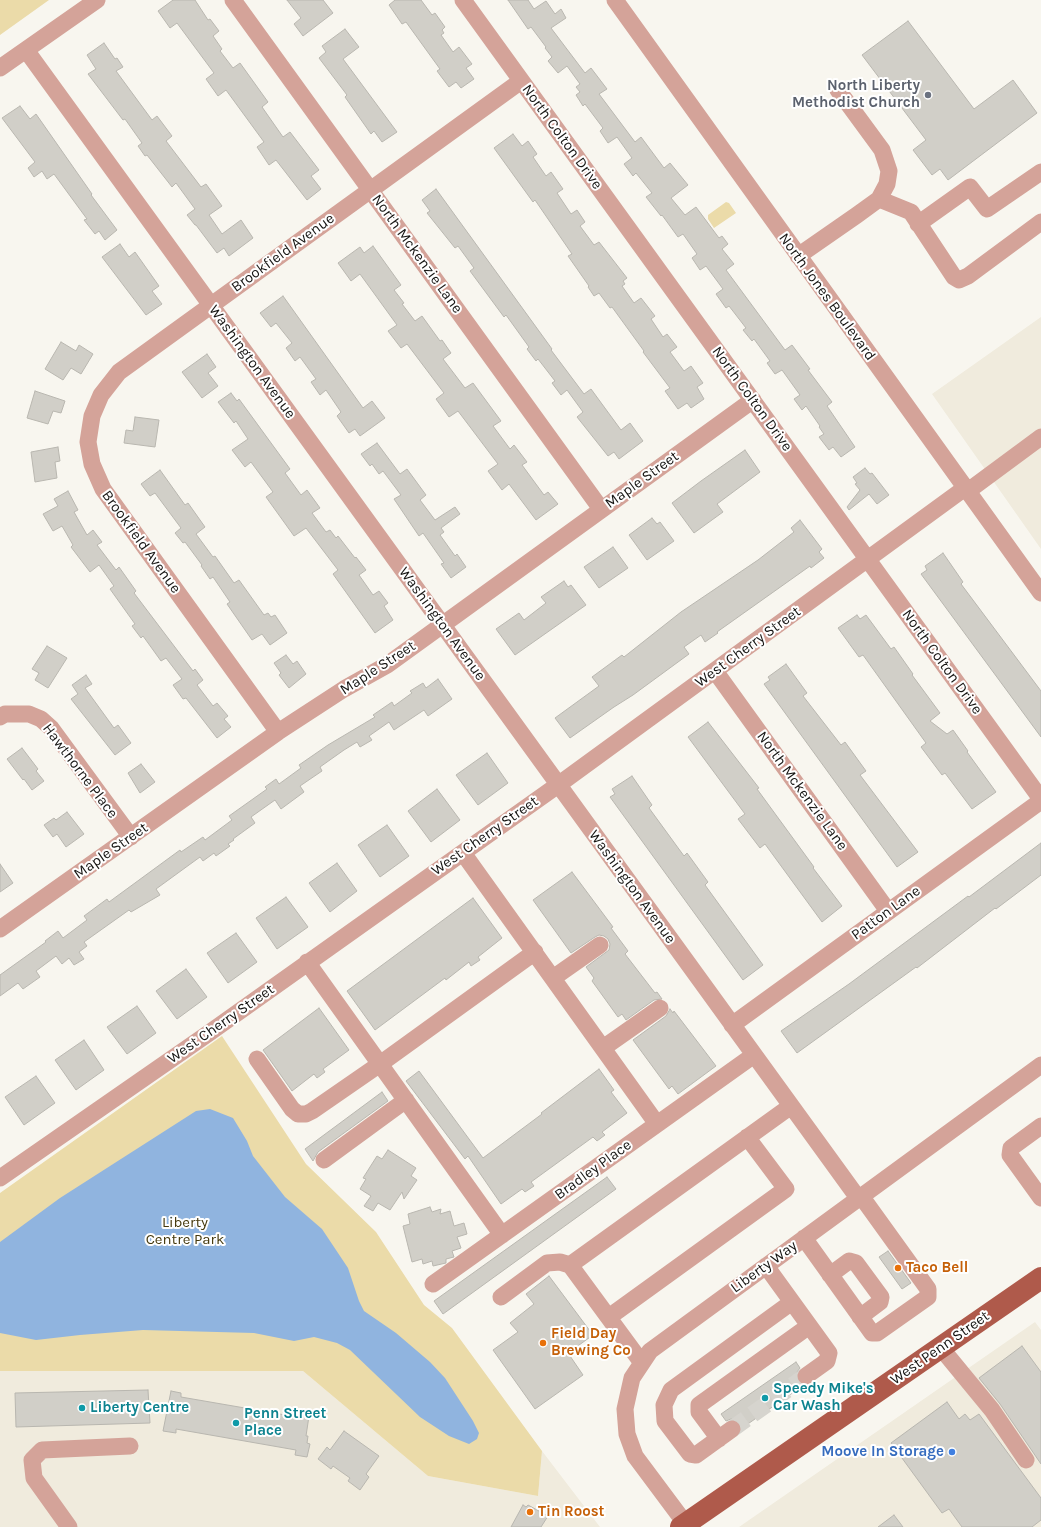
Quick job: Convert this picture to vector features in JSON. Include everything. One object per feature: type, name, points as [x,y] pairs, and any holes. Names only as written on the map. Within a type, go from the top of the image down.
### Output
[{"type":"main road","name":"West Penn Street","points":[[685,1526],[1041,1278]]},
{"type":"street","points":[[0,68],[97,0]]},
{"type":"street","name":"North Mckenzie Lane","points":[[233,0],[602,509]]},
{"type":"street","name":"North Colton Drive","points":[[463,0],[1041,800]]},
{"type":"street","name":"North Jones Boulevard","points":[[615,0],[1041,593]]},
{"type":"street","name":"Washington Avenue","points":[[26,50],[732,1025],[928,1290],[928,1297],[877,1333],[872,1333],[860,1317]]},
{"type":"street","name":"Brookfield Avenue","points":[[278,732],[103,489],[92,464],[88,442],[92,416],[101,395],[119,372],[521,81]]},
{"type":"street","points":[[798,256],[857,216],[879,199],[887,184],[889,171],[882,150],[838,90]]},
{"type":"street","points":[[918,224],[970,187],[987,209],[1041,172]]},
{"type":"street","points":[[879,199],[911,212],[954,277],[959,280],[968,276],[1041,222]]},
{"type":"street","name":"Maple Street","points":[[0,929],[278,732],[344,689],[387,665],[752,400]]},
{"type":"street","name":"West Cherry Street","points":[[3,1171],[210,1033],[307,962],[558,785],[868,559],[1041,437]]},
{"type":"street","name":"North Mckenzie Lane","points":[[715,671],[888,911]]},
{"type":"street","name":"Hawthorne Place","points":[[0,717],[5,714],[29,714],[41,720],[51,728],[131,837]]},
{"type":"street","name":"Patton Lane","points":[[732,1025],[1041,800]]},
{"type":"street","points":[[463,853],[657,1124]]},
{"type":"street","points":[[553,978],[600,945]]},
{"type":"street","points":[[257,1059],[292,1109],[298,1114],[306,1114],[380,1064],[535,952]]},
{"type":"street","points":[[307,962],[502,1235]]},
{"type":"street","points":[[603,1048],[660,1008]]},
{"type":"street","name":"Bradley Place","points":[[433,1284],[754,1055]]},
{"type":"street","name":"Liberty Way","points":[[685,1526],[634,1456],[627,1434],[625,1409],[632,1378],[650,1351],[1041,1065]]},
{"type":"street","points":[[324,1160],[406,1100]]},
{"type":"street","points":[[570,1265],[791,1106]]},
{"type":"street","points":[[1041,1126],[1011,1148],[1010,1155],[1041,1198]]},
{"type":"street","points":[[609,1317],[786,1188],[747,1137]]},
{"type":"street","points":[[804,1238],[830,1275],[860,1317],[880,1302],[881,1297],[856,1263],[849,1261],[830,1275]]},
{"type":"street","points":[[501,1297],[546,1263],[560,1262],[570,1265],[642,1363]]},
{"type":"street","points":[[766,1266],[829,1353],[827,1361],[806,1376]]},
{"type":"street","points":[[792,1302],[671,1390],[664,1405],[665,1421],[690,1454],[696,1455],[725,1434],[699,1412],[699,1405],[809,1326]]},
{"type":"street","points":[[941,1348],[992,1410],[1026,1460]]},
{"type":"street","points":[[69,1527],[34,1478],[32,1460],[42,1450],[130,1446]]},
{"type":"shaded area","points":[[1041,317],[1041,549],[932,394]]},
{"type":"shaded area","points":[[1035,1322],[1041,1330],[1041,1527],[739,1527]]},
{"type":"shaded area","name":"Liberty Centre","points":[[0,1371],[303,1371],[428,1476],[538,1496],[542,1451],[600,1527],[0,1527]]},
{"type":"green space","points":[[0,0],[49,0],[0,35]]},
{"type":"green space","points":[[726,202],[729,203],[736,213],[714,228],[708,219],[708,215]]},
{"type":"green space","name":"Liberty Centre Park","points":[[222,1036],[306,1164],[376,1232],[424,1305],[452,1328],[542,1451],[538,1496],[428,1476],[303,1371],[0,1371],[0,1193]]},
{"type":"water","points":[[210,1109],[233,1118],[247,1141],[253,1156],[285,1197],[322,1229],[348,1268],[364,1311],[396,1333],[430,1362],[445,1378],[473,1421],[479,1433],[477,1439],[469,1444],[449,1436],[420,1417],[350,1350],[337,1343],[314,1337],[294,1341],[254,1333],[143,1330],[36,1340],[0,1333],[0,1242],[60,1198],[196,1111]]},
{"type":"building","points":[[173,0],[195,0],[208,20],[210,19],[219,31],[213,36],[222,49],[220,51],[233,68],[240,63],[268,102],[262,107],[283,137],[290,132],[319,170],[311,176],[321,189],[307,200],[276,160],[269,165],[257,147],[264,142],[226,90],[218,96],[206,79],[214,73],[177,23],[170,28],[158,11]]},
{"type":"building","points":[[287,0],[323,0],[333,13],[303,36],[294,24],[301,18]]},
{"type":"building","points":[[395,0],[421,0],[432,15],[435,13],[445,27],[442,30],[444,33],[441,35],[453,52],[459,47],[472,64],[466,68],[474,79],[461,88],[456,82],[449,87],[437,71],[440,69],[406,22],[402,24],[389,5]]},
{"type":"building","points":[[508,0],[528,0],[534,9],[546,1],[555,14],[561,9],[566,18],[551,28],[585,73],[591,68],[607,89],[599,94],[635,142],[641,137],[664,168],[670,163],[688,185],[671,198],[685,215],[696,207],[719,238],[722,236],[728,244],[722,249],[734,264],[726,270],[785,350],[792,345],[810,369],[808,370],[832,402],[827,406],[855,447],[841,457],[833,447],[829,450],[819,437],[824,434],[819,427],[820,426],[806,406],[802,410],[794,399],[800,395],[782,370],[775,374],[767,363],[770,361],[754,339],[752,341],[743,330],[746,328],[729,306],[726,308],[716,294],[723,289],[706,266],[700,270],[692,258],[697,254],[683,234],[678,237],[662,215],[661,216],[646,197],[652,193],[636,173],[633,176],[624,164],[632,158],[617,137],[608,143],[600,131],[603,128],[585,104],[583,106],[576,95],[580,92],[576,87],[580,84],[567,66],[558,73],[548,61],[552,57],[545,48],[546,47],[531,27],[528,29]]},
{"type":"building","name":"North Liberty Methodist Church","points":[[908,21],[974,109],[1013,80],[1037,113],[948,180],[940,169],[932,175],[913,150],[926,140],[862,55]]},
{"type":"building","points":[[345,29],[359,47],[343,59],[397,132],[382,142],[374,131],[371,134],[345,97],[347,95],[319,58],[326,52],[322,46]]},
{"type":"building","points":[[104,43],[115,59],[117,58],[123,67],[116,71],[152,120],[157,116],[172,136],[166,141],[201,187],[206,184],[222,206],[209,215],[222,234],[241,220],[253,238],[229,256],[224,248],[217,253],[187,215],[195,209],[176,183],[172,187],[147,155],[145,156],[138,146],[142,143],[125,119],[123,120],[88,74],[96,69],[87,55]]},
{"type":"building","points":[[20,106],[30,119],[36,114],[92,194],[91,195],[117,230],[105,240],[99,231],[95,234],[84,220],[87,219],[54,174],[47,179],[42,171],[34,177],[28,168],[35,162],[2,118]]},
{"type":"building","points":[[513,134],[522,146],[528,141],[537,154],[533,157],[546,176],[551,172],[563,189],[557,193],[571,214],[577,210],[585,222],[580,226],[594,245],[599,242],[627,278],[623,281],[625,284],[622,286],[634,303],[641,298],[655,316],[651,319],[663,337],[667,334],[677,347],[670,352],[684,371],[691,366],[703,383],[697,387],[704,399],[691,408],[687,403],[678,409],[665,391],[670,388],[643,352],[644,351],[612,307],[610,308],[599,293],[594,296],[588,287],[589,286],[568,256],[572,254],[535,200],[533,202],[494,148]]},
{"type":"building","points":[[436,189],[584,394],[591,389],[621,430],[630,423],[643,441],[619,459],[614,452],[608,456],[577,417],[583,412],[567,390],[561,395],[552,383],[555,381],[538,359],[536,361],[527,349],[529,347],[506,315],[504,317],[470,271],[474,268],[458,246],[455,248],[427,213],[430,211],[422,200]]},
{"type":"building","points":[[120,244],[129,257],[135,252],[159,286],[152,291],[162,304],[146,315],[102,257]]},
{"type":"building","points":[[373,246],[401,285],[394,290],[404,303],[402,304],[415,321],[422,316],[440,341],[442,340],[451,353],[443,359],[465,388],[473,383],[501,421],[493,426],[510,449],[514,445],[527,462],[522,465],[544,495],[548,492],[558,504],[536,520],[509,484],[502,490],[488,471],[498,464],[458,411],[449,417],[436,399],[444,393],[407,344],[401,348],[388,331],[397,325],[360,274],[351,281],[338,263],[360,247],[364,253]]},
{"type":"building","points":[[283,296],[363,408],[372,401],[385,418],[360,436],[355,429],[349,433],[337,416],[341,412],[326,390],[320,395],[311,382],[316,379],[300,357],[295,361],[286,348],[292,343],[276,323],[271,327],[260,313]]},
{"type":"building","points":[[61,342],[76,351],[79,345],[93,354],[81,374],[71,368],[63,380],[45,369]]},
{"type":"building","points":[[207,354],[216,367],[208,373],[218,386],[202,398],[182,372]]},
{"type":"building","points":[[35,391],[65,401],[61,413],[53,411],[48,424],[27,418]]},
{"type":"building","points":[[231,393],[237,401],[239,399],[290,469],[285,473],[301,495],[307,490],[320,508],[312,513],[326,532],[330,530],[336,538],[338,536],[366,570],[359,575],[373,595],[379,591],[388,603],[384,606],[393,620],[375,633],[333,574],[338,570],[306,528],[294,536],[266,497],[273,492],[251,462],[245,467],[232,450],[248,439],[236,421],[234,423],[218,402]]},
{"type":"building","points":[[135,417],[159,420],[155,447],[124,443],[126,430],[133,431]]},
{"type":"building","points":[[377,443],[400,474],[407,469],[426,495],[420,500],[435,520],[455,507],[460,514],[441,528],[444,532],[440,535],[455,556],[457,554],[466,567],[451,578],[441,564],[444,563],[423,533],[419,536],[394,499],[401,495],[383,471],[379,474],[372,464],[370,466],[361,454]]},
{"type":"building","points":[[58,447],[60,461],[55,462],[57,478],[35,482],[31,452]]},
{"type":"building","points":[[745,450],[760,472],[717,504],[723,512],[694,533],[672,503]]},
{"type":"building","points":[[865,468],[870,474],[872,473],[889,495],[877,504],[869,494],[849,510],[847,507],[860,490],[855,484],[857,483],[853,477]]},
{"type":"building","points":[[160,470],[185,505],[188,503],[205,527],[196,534],[213,557],[215,556],[234,583],[239,580],[264,615],[268,613],[271,617],[275,615],[287,633],[270,645],[262,634],[252,640],[227,604],[230,602],[213,577],[210,579],[201,566],[202,565],[185,542],[183,543],[175,533],[181,528],[155,493],[150,496],[141,484]]},
{"type":"building","points":[[68,491],[78,510],[74,512],[87,535],[93,530],[102,542],[97,545],[116,570],[119,567],[136,591],[134,593],[193,671],[195,669],[203,680],[197,685],[213,706],[217,703],[228,716],[224,719],[231,727],[217,738],[186,698],[183,699],[173,685],[182,679],[166,658],[161,661],[143,636],[141,638],[132,626],[135,624],[110,589],[114,586],[99,565],[90,572],[71,547],[73,545],[62,526],[53,531],[43,514],[58,506],[54,499]]},
{"type":"building","points":[[652,518],[657,524],[660,522],[674,541],[647,560],[629,535]]},
{"type":"building","points":[[800,520],[822,549],[819,552],[824,558],[811,568],[810,566],[705,642],[701,635],[684,647],[689,654],[633,695],[570,738],[555,718],[599,686],[592,677],[622,655],[624,657],[681,612],[758,560],[794,532],[791,528]]},
{"type":"building","points":[[613,547],[628,568],[599,588],[584,567]]},
{"type":"building","points":[[943,553],[963,582],[961,584],[1041,691],[1041,737],[921,574],[927,570],[925,566]]},
{"type":"building","points":[[564,581],[568,587],[571,585],[586,605],[515,655],[496,629],[519,613],[524,620],[546,603],[541,597]]},
{"type":"building","points":[[857,615],[860,619],[866,615],[891,649],[894,647],[913,674],[912,675],[940,713],[930,721],[947,734],[953,730],[996,792],[972,809],[945,773],[942,775],[921,747],[926,743],[863,655],[859,657],[838,628]]},
{"type":"building","points":[[47,646],[67,658],[48,688],[35,680],[39,673],[32,669]]},
{"type":"building","points":[[286,655],[293,664],[297,661],[306,674],[289,688],[279,675],[281,673],[274,663]]},
{"type":"building","points":[[786,664],[807,693],[803,696],[841,745],[845,742],[866,771],[860,775],[918,852],[897,867],[764,684],[770,680],[768,677]]},
{"type":"building","points":[[86,675],[92,684],[85,688],[114,728],[118,725],[131,743],[115,755],[71,699],[78,694],[72,685]]},
{"type":"building","points":[[438,679],[452,699],[428,716],[424,710],[394,730],[389,722],[369,736],[372,740],[360,747],[357,742],[344,750],[320,767],[322,771],[300,786],[304,792],[281,809],[275,800],[251,817],[255,823],[233,839],[234,840],[228,844],[230,846],[216,856],[214,853],[203,861],[200,857],[156,889],[160,895],[131,912],[129,910],[84,942],[87,946],[79,952],[84,959],[74,965],[69,958],[62,964],[56,956],[36,971],[40,977],[23,989],[18,983],[0,996],[0,975],[46,942],[45,941],[58,931],[63,938],[87,920],[84,916],[107,899],[109,902],[180,850],[181,852],[203,837],[205,840],[232,820],[229,816],[267,789],[265,787],[276,779],[279,784],[301,768],[299,765],[328,745],[375,717],[373,715],[392,702],[394,706],[412,693],[410,691],[423,683],[426,688]]},
{"type":"building","points":[[708,722],[759,788],[757,789],[842,906],[822,922],[765,844],[760,848],[738,819],[745,814],[688,737]]},
{"type":"building","points":[[22,748],[38,769],[36,771],[44,781],[32,790],[7,759]]},
{"type":"building","points":[[487,753],[508,783],[478,805],[456,775]]},
{"type":"building","points":[[141,764],[155,782],[140,793],[128,773]]},
{"type":"building","points":[[632,776],[652,805],[649,808],[684,856],[687,853],[708,882],[705,885],[763,965],[743,980],[610,797],[615,794],[612,789]]},
{"type":"building","points":[[437,789],[460,820],[431,842],[408,811]]},
{"type":"building","points":[[67,812],[84,834],[66,847],[57,834],[53,837],[44,825],[54,818],[56,820]]},
{"type":"building","points":[[387,825],[409,856],[380,877],[358,845]]},
{"type":"building","points":[[1041,843],[1041,875],[917,968],[916,967],[797,1053],[781,1031],[849,984]]},
{"type":"building","points":[[337,863],[357,891],[330,912],[309,883]]},
{"type":"building","points":[[0,864],[13,883],[0,892]]},
{"type":"building","points":[[572,872],[613,927],[611,928],[628,951],[625,954],[655,993],[657,992],[662,999],[654,1000],[626,1020],[622,1014],[618,1017],[592,981],[594,978],[586,967],[609,950],[610,944],[608,939],[599,935],[571,953],[533,900]]},
{"type":"building","points":[[286,897],[308,927],[277,949],[256,918]]},
{"type":"building","points":[[473,898],[502,938],[478,957],[480,960],[471,966],[469,962],[446,980],[445,978],[375,1030],[347,991]]},
{"type":"building","points":[[236,933],[257,962],[228,983],[207,953]]},
{"type":"building","points":[[186,969],[207,997],[177,1019],[156,991]]},
{"type":"building","points":[[137,1006],[156,1033],[127,1054],[107,1027]]},
{"type":"building","points":[[319,1008],[349,1050],[323,1069],[325,1072],[317,1078],[314,1074],[292,1091],[263,1050]]},
{"type":"building","points":[[670,1009],[673,1013],[674,1011],[716,1066],[678,1094],[672,1086],[669,1089],[633,1040],[666,1016]]},
{"type":"building","points":[[84,1040],[104,1070],[76,1090],[55,1060]]},
{"type":"building","points":[[599,1069],[614,1090],[611,1092],[627,1113],[602,1132],[605,1135],[597,1141],[593,1137],[531,1182],[534,1186],[525,1192],[522,1189],[501,1204],[468,1156],[465,1159],[406,1081],[419,1071],[483,1158]]},
{"type":"building","points":[[36,1076],[55,1103],[24,1125],[5,1097]]},
{"type":"building","points":[[382,1092],[388,1101],[318,1152],[313,1161],[305,1149]]},
{"type":"building","points":[[388,1150],[416,1168],[411,1176],[417,1180],[404,1199],[402,1192],[390,1210],[378,1203],[373,1211],[364,1206],[371,1196],[360,1189],[366,1179],[363,1178],[377,1156],[382,1159]]},
{"type":"building","points":[[607,1177],[616,1189],[443,1314],[434,1301]]},
{"type":"building","points":[[430,1207],[432,1212],[441,1209],[440,1214],[450,1211],[454,1226],[464,1223],[467,1234],[457,1237],[461,1248],[452,1251],[454,1257],[446,1259],[446,1263],[433,1266],[432,1261],[423,1264],[422,1259],[412,1262],[403,1226],[410,1224],[408,1214]]},
{"type":"building","points":[[888,1251],[911,1283],[902,1289],[879,1257]]},
{"type":"building","name":"Field Day Brewing Co","points":[[549,1276],[593,1335],[568,1353],[583,1375],[535,1409],[493,1350],[518,1332],[510,1323],[534,1304],[526,1294]]},
{"type":"building","points":[[1022,1346],[1041,1372],[1041,1464],[1000,1404],[979,1378]]},
{"type":"building","name":"Speedy Mike's Car Wash","points":[[796,1362],[800,1368],[796,1377],[798,1382],[804,1385],[742,1428],[740,1423],[736,1420],[731,1419],[726,1421],[721,1414]]},
{"type":"building","name":"Liberty Centre","points":[[148,1390],[150,1423],[16,1427],[15,1393]]},
{"type":"building","name":"Penn Street Place","points":[[171,1391],[181,1393],[181,1397],[297,1417],[298,1414],[309,1416],[306,1436],[308,1436],[307,1443],[310,1444],[307,1457],[295,1455],[296,1450],[176,1429],[176,1433],[163,1431]]},
{"type":"building","name":"Moove In Storage","points":[[947,1402],[959,1419],[965,1414],[970,1420],[979,1414],[1041,1498],[1041,1520],[1032,1527],[962,1527],[949,1509],[942,1513],[891,1443]]},
{"type":"building","points":[[344,1431],[379,1456],[366,1474],[369,1477],[360,1490],[348,1481],[350,1478],[333,1466],[331,1469],[318,1459],[327,1447],[330,1450]]},
{"type":"building","name":"Tin Roost","points":[[523,1505],[526,1507],[528,1505],[548,1516],[541,1527],[511,1527]]},
{"type":"building","points":[[894,1515],[903,1527],[878,1527]]},
{"type":"tunnel","points":[[732,1429],[806,1376]]},
{"type":"place","name":"North Liberty Methodist Church","points":[[928,95]]},
{"type":"place","name":"Taco Bell","points":[[898,1268]]},
{"type":"place","name":"Field Day Brewing Co","points":[[543,1343]]},
{"type":"place","name":"Speedy Mike's Car Wash","points":[[765,1398]]},
{"type":"place","name":"Liberty Centre","points":[[82,1408]]},
{"type":"place","name":"Penn Street Place","points":[[236,1423]]},
{"type":"place","name":"Moove In Storage","points":[[952,1452]]},
{"type":"place","name":"Tin Roost","points":[[530,1512]]}]
